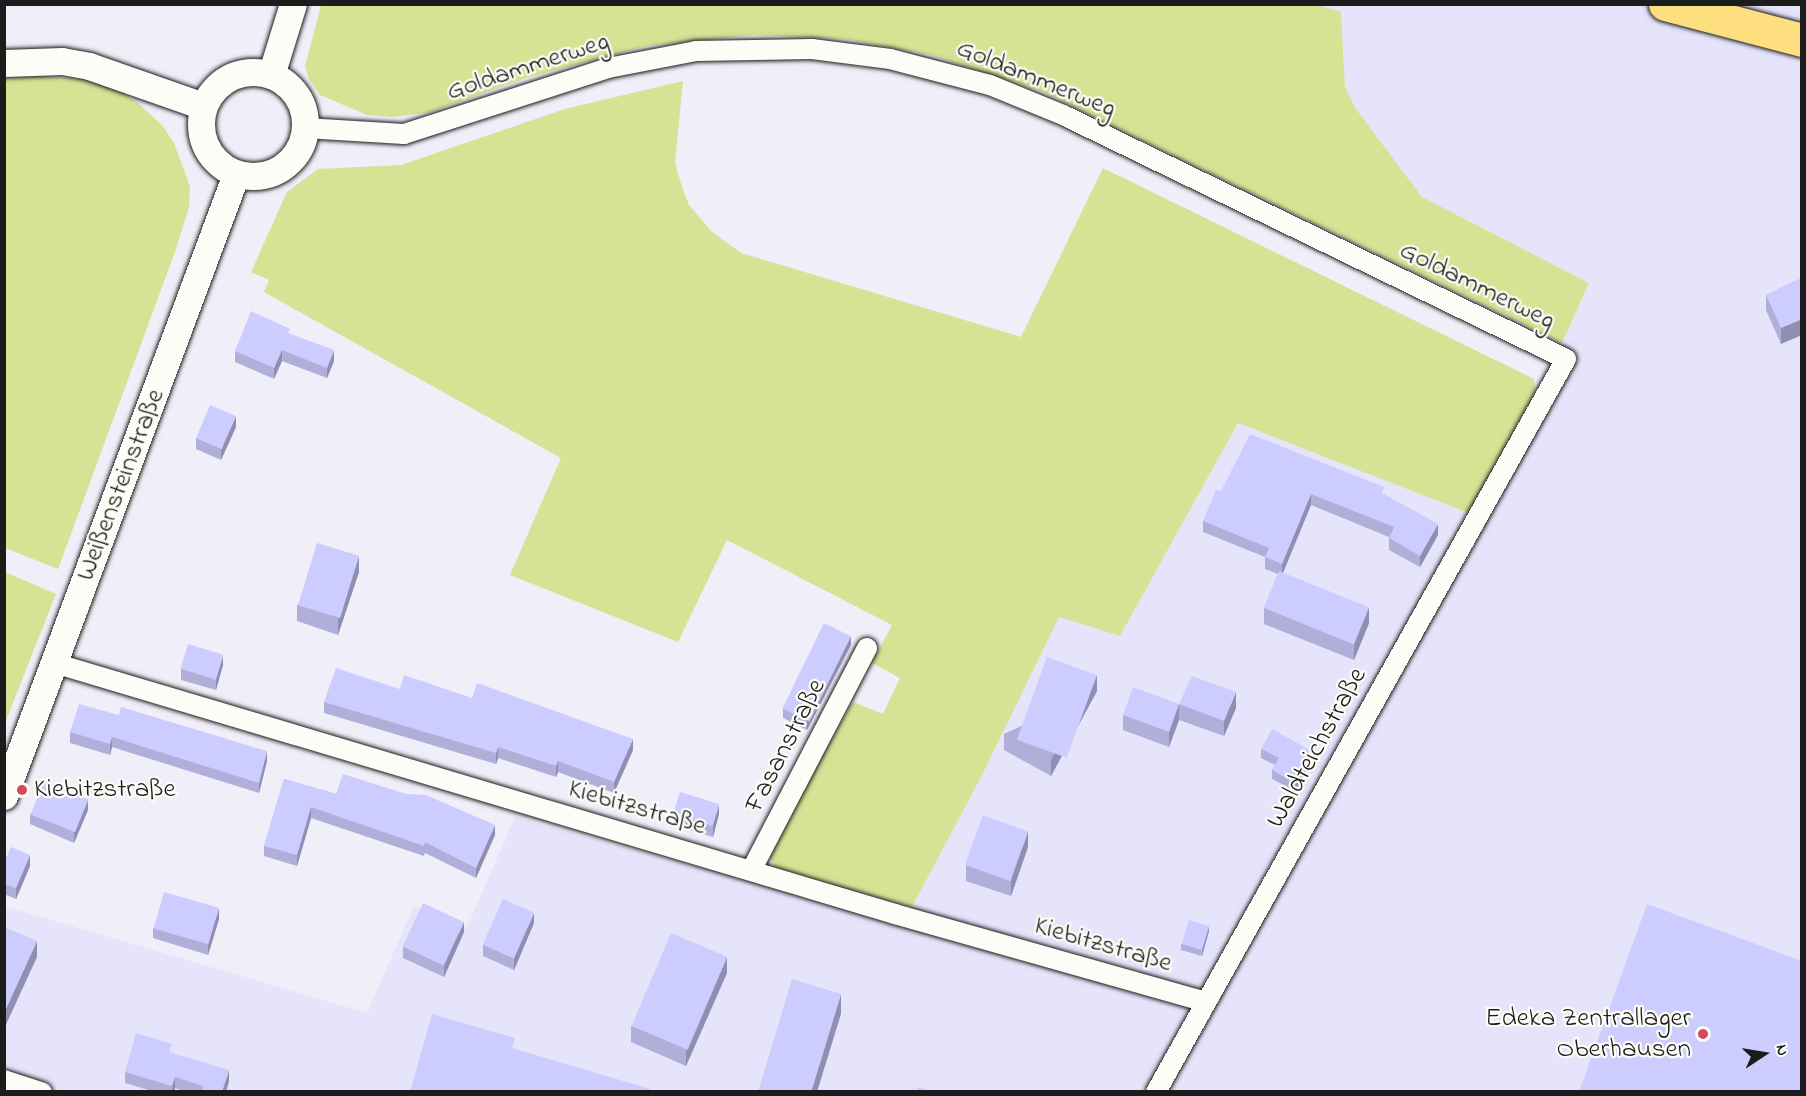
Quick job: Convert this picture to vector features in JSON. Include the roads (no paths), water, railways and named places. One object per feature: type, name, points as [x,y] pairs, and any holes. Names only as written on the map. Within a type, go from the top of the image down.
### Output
[{"type":"highway","points":[[1665,4],[1802,40]]},
{"type":"street","points":[[272,75],[293,4]]},
{"type":"street","name":"Goldammerweg","points":[[305,128],[404,134],[608,68],[696,51],[812,49],[890,59],[960,76],[1036,103],[1566,359]]},
{"type":"street","points":[[4,63],[62,61],[89,66],[203,106]]},
{"type":"street","points":[[239,73],[272,75],[297,96],[305,128],[302,144],[281,168],[259,176],[236,174],[221,166],[202,139],[203,106],[223,80],[239,73]]},
{"type":"street","name":"Weißensteinstraße","points":[[4,795],[236,174]]},
{"type":"street","name":"Waldteichstraße","points":[[1156,1092],[1566,359]]},
{"type":"street","name":"Fasanstraße","points":[[752,869],[867,648]]},
{"type":"street","name":"Kiebitzstraße","points":[[54,663],[1205,1002]]},
{"type":"street","points":[[4,1080],[42,1092]]},
{"type":"place","name":"Kiebitzstraße","points":[[22,790]]},
{"type":"place","name":"Edeka Zentrallager Oberhausen","points":[[1703,1034]]}]
